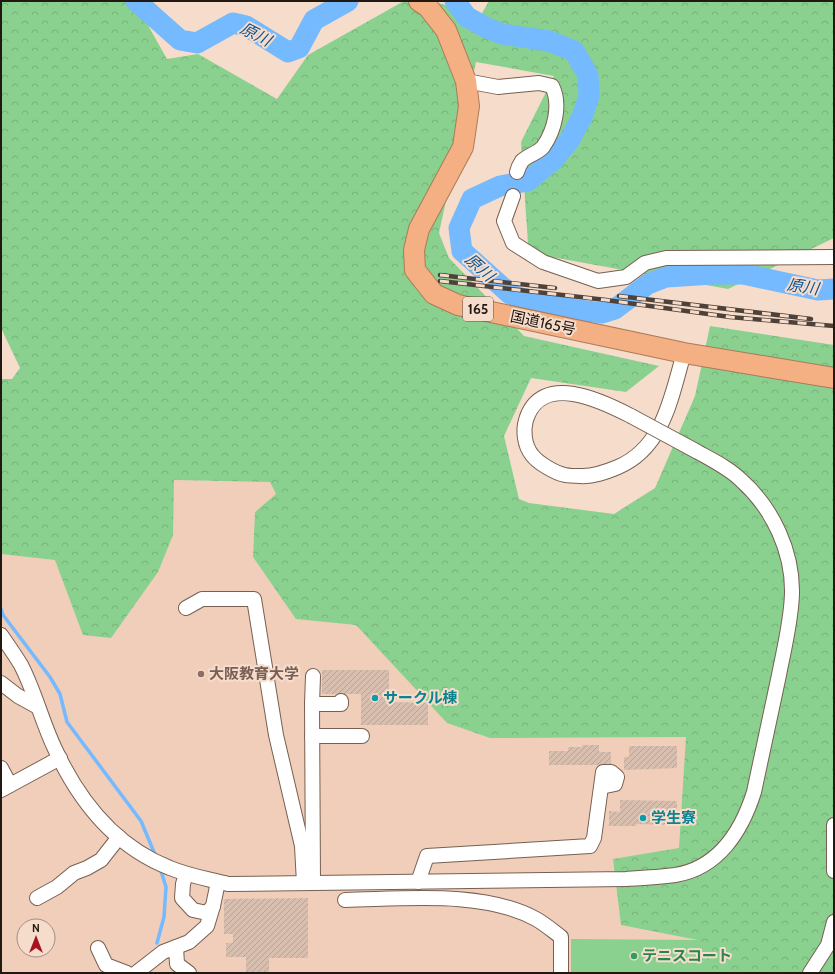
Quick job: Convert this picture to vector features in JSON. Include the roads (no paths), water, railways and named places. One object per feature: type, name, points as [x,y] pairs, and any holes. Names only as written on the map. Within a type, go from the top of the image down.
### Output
[{"type":"highway","name":"国道165号","points":[[424,4],[446,30],[466,80],[469,106],[463,147],[419,229],[414,250],[415,270],[434,294],[458,305],[684,354],[834,378]]},
{"type":"street","points":[[466,80],[498,87],[539,83],[552,86],[557,95],[557,112],[552,128],[542,148],[522,161],[517,172]]},
{"type":"street","points":[[513,196],[504,221],[513,243],[543,262],[598,281],[626,277],[645,263],[666,258],[834,257]]},
{"type":"street","points":[[1,635],[21,666],[60,758],[84,802],[104,825],[134,849],[169,868],[186,874],[228,884],[418,882],[626,879],[677,874],[698,867],[713,858],[728,845],[739,829],[754,792],[788,633],[792,593],[787,553],[764,504],[742,480],[722,465],[696,451],[631,416],[601,401],[574,394],[555,394],[539,401],[529,412],[525,424],[525,440],[532,454],[548,467],[564,475],[587,476],[606,472],[627,463],[654,438],[664,420],[684,354]]},
{"type":"street","points":[[186,608],[202,599],[254,599],[276,735],[302,846],[308,883]]},
{"type":"street","points":[[308,883],[313,676]]},
{"type":"street","points":[[1,683],[18,696],[38,707]]},
{"type":"street","points":[[312,704],[342,704],[342,701]]},
{"type":"street","points":[[312,736],[362,736]]},
{"type":"street","points":[[1,768],[6,788],[60,758]]},
{"type":"street","points":[[418,882],[427,856],[590,846],[594,838],[601,787]]},
{"type":"street","points":[[834,825],[834,871]]},
{"type":"street","points":[[37,898],[58,887],[74,873],[101,860],[119,836]]},
{"type":"street","points":[[186,874],[182,884],[182,898],[193,910],[207,913],[213,906]]},
{"type":"street","points":[[136,973],[163,952],[188,942],[207,926],[218,882]]},
{"type":"street","points":[[345,900],[448,898],[505,907],[536,919],[561,937],[561,973]]},
{"type":"street","points":[[810,973],[828,945],[834,922]]},
{"type":"street","points":[[176,947],[177,964],[189,973]]},
{"type":"street","points":[[98,948],[106,965],[127,973]]},
{"type":"waterway","name":"原川","points":[[136,1],[180,40],[197,43],[233,23],[246,26],[288,52],[299,48],[314,20],[348,1]]},
{"type":"waterway","name":"原川","points":[[455,1],[467,17],[487,28],[502,34],[549,41],[574,51],[588,75],[589,96],[582,117],[569,141],[553,160],[528,181],[500,186],[472,199],[459,228],[462,251],[510,294],[521,298],[578,310],[602,313],[615,309],[648,284],[666,277],[743,274],[818,290],[834,289]]},
{"type":"waterway","points":[[1,609],[3,615],[50,677],[60,694],[67,722],[141,821],[156,857]]},
{"type":"waterway","points":[[157,943],[164,917],[166,887],[160,868]]},
{"type":"railway","points":[[440,275],[555,288]]},
{"type":"railway","points":[[440,281],[606,300],[730,317],[834,326]]},
{"type":"railway","points":[[619,296],[811,319]]},
{"type":"place","name":"大阪教育大学","points":[[201,674]]},
{"type":"place","name":"サークル棟","points":[[375,698]]},
{"type":"place","name":"学生寮","points":[[643,818]]},
{"type":"place","name":"テニスコート","points":[[634,956]]}]
